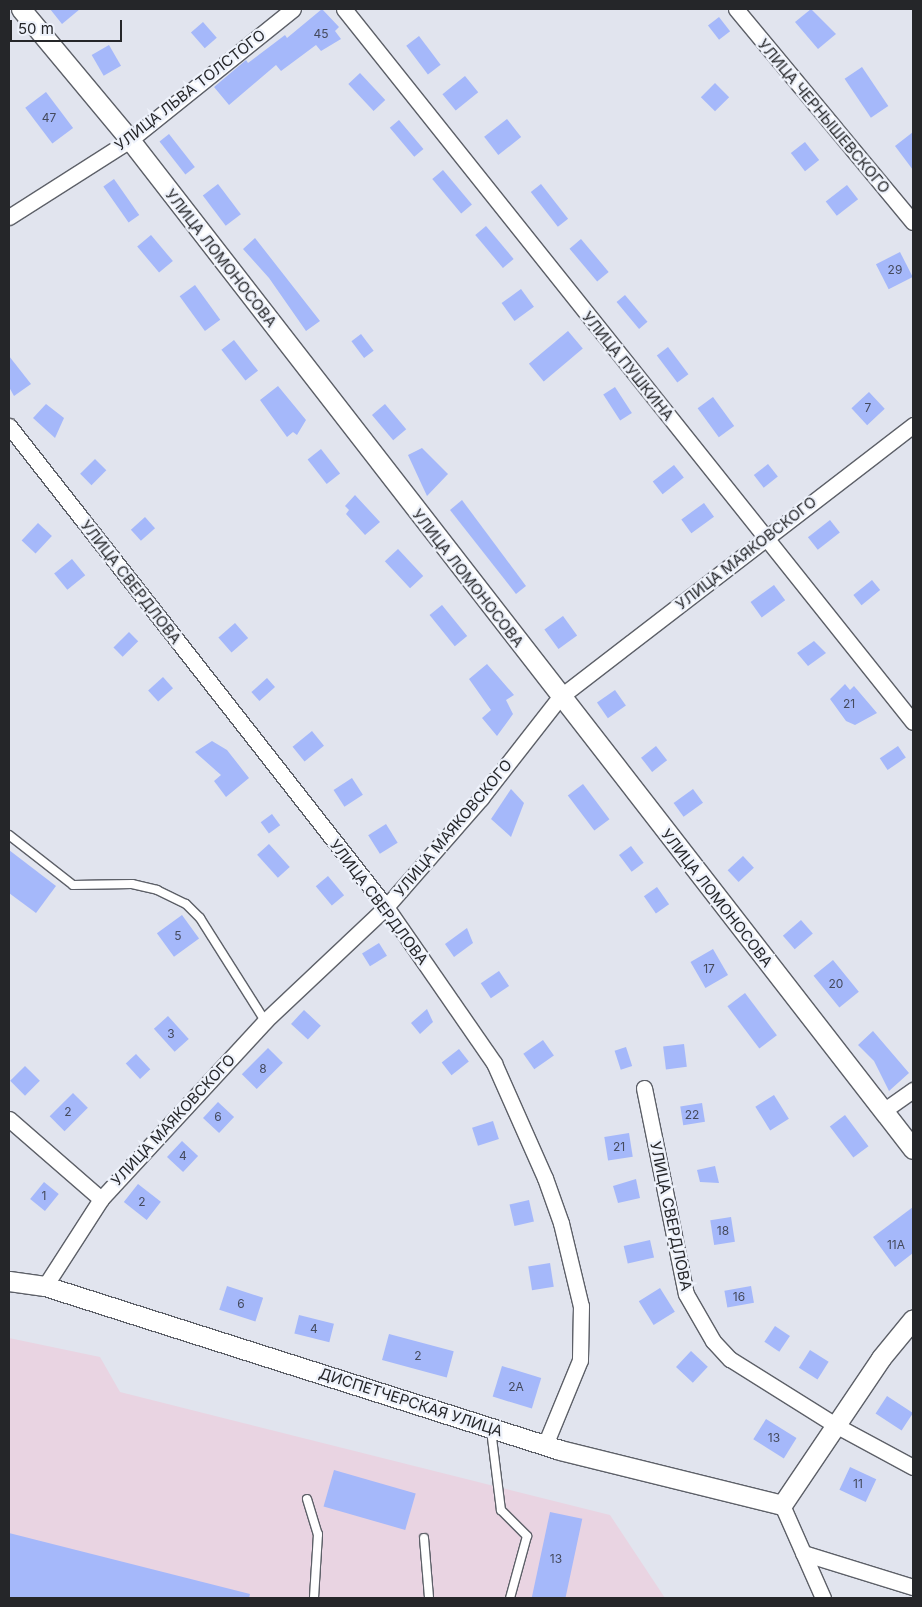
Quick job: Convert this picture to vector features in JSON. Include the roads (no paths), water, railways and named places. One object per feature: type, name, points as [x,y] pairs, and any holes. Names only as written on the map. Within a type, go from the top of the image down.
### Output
[{"type":"street","name":"УЛИЦА ЛОМОНОСОВА","points":[[21,9],[130,140],[913,1149]]},
{"type":"street","name":"УЛИЦА ЛЬВА ТОЛСТОГО","points":[[9,217],[130,140],[293,9]]},
{"type":"street","name":"УЛИЦА ПУШКИНА","points":[[344,9],[913,722]]},
{"type":"street","name":"УЛИЦА ЧЕРНЫШЕВСКОГО","points":[[736,9],[913,222]]},
{"type":"street","name":"УЛИЦА МАЯКОВСКОГО","points":[[45,1286],[101,1199],[264,1021],[386,907],[481,798],[560,696],[913,425]]},
{"type":"street","name":"УЛИЦА СВЕРДЛОВА","points":[[9,426],[386,907],[494,1063],[527,1130],[561,1223],[581,1306],[580,1360],[545,1445]]},
{"type":"street","name":"УЛИЦА СВЕРДЛОВА","points":[[644,1088],[684,1285],[698,1319],[730,1359],[837,1426],[913,1467]]},
{"type":"street","points":[[883,1111],[913,1090]]},
{"type":"street","points":[[9,1120],[101,1199]]},
{"type":"street","name":"ДИСПЕТЧЕРСКАЯ УЛИЦА","points":[[9,1281],[45,1286],[545,1445],[782,1505]]},
{"type":"street","points":[[823,1598],[782,1505],[881,1358],[913,1319]]},
{"type":"street","points":[[803,1553],[913,1586]]},
{"type":"lane","points":[[9,835],[73,885],[132,884],[157,890],[186,904],[200,918],[264,1021]]},
{"type":"lane","points":[[491,1428],[501,1510],[527,1536],[510,1598]]},
{"type":"lane","points":[[307,1499],[318,1534],[314,1598]]},
{"type":"lane","points":[[424,1538],[429,1598]]}]
